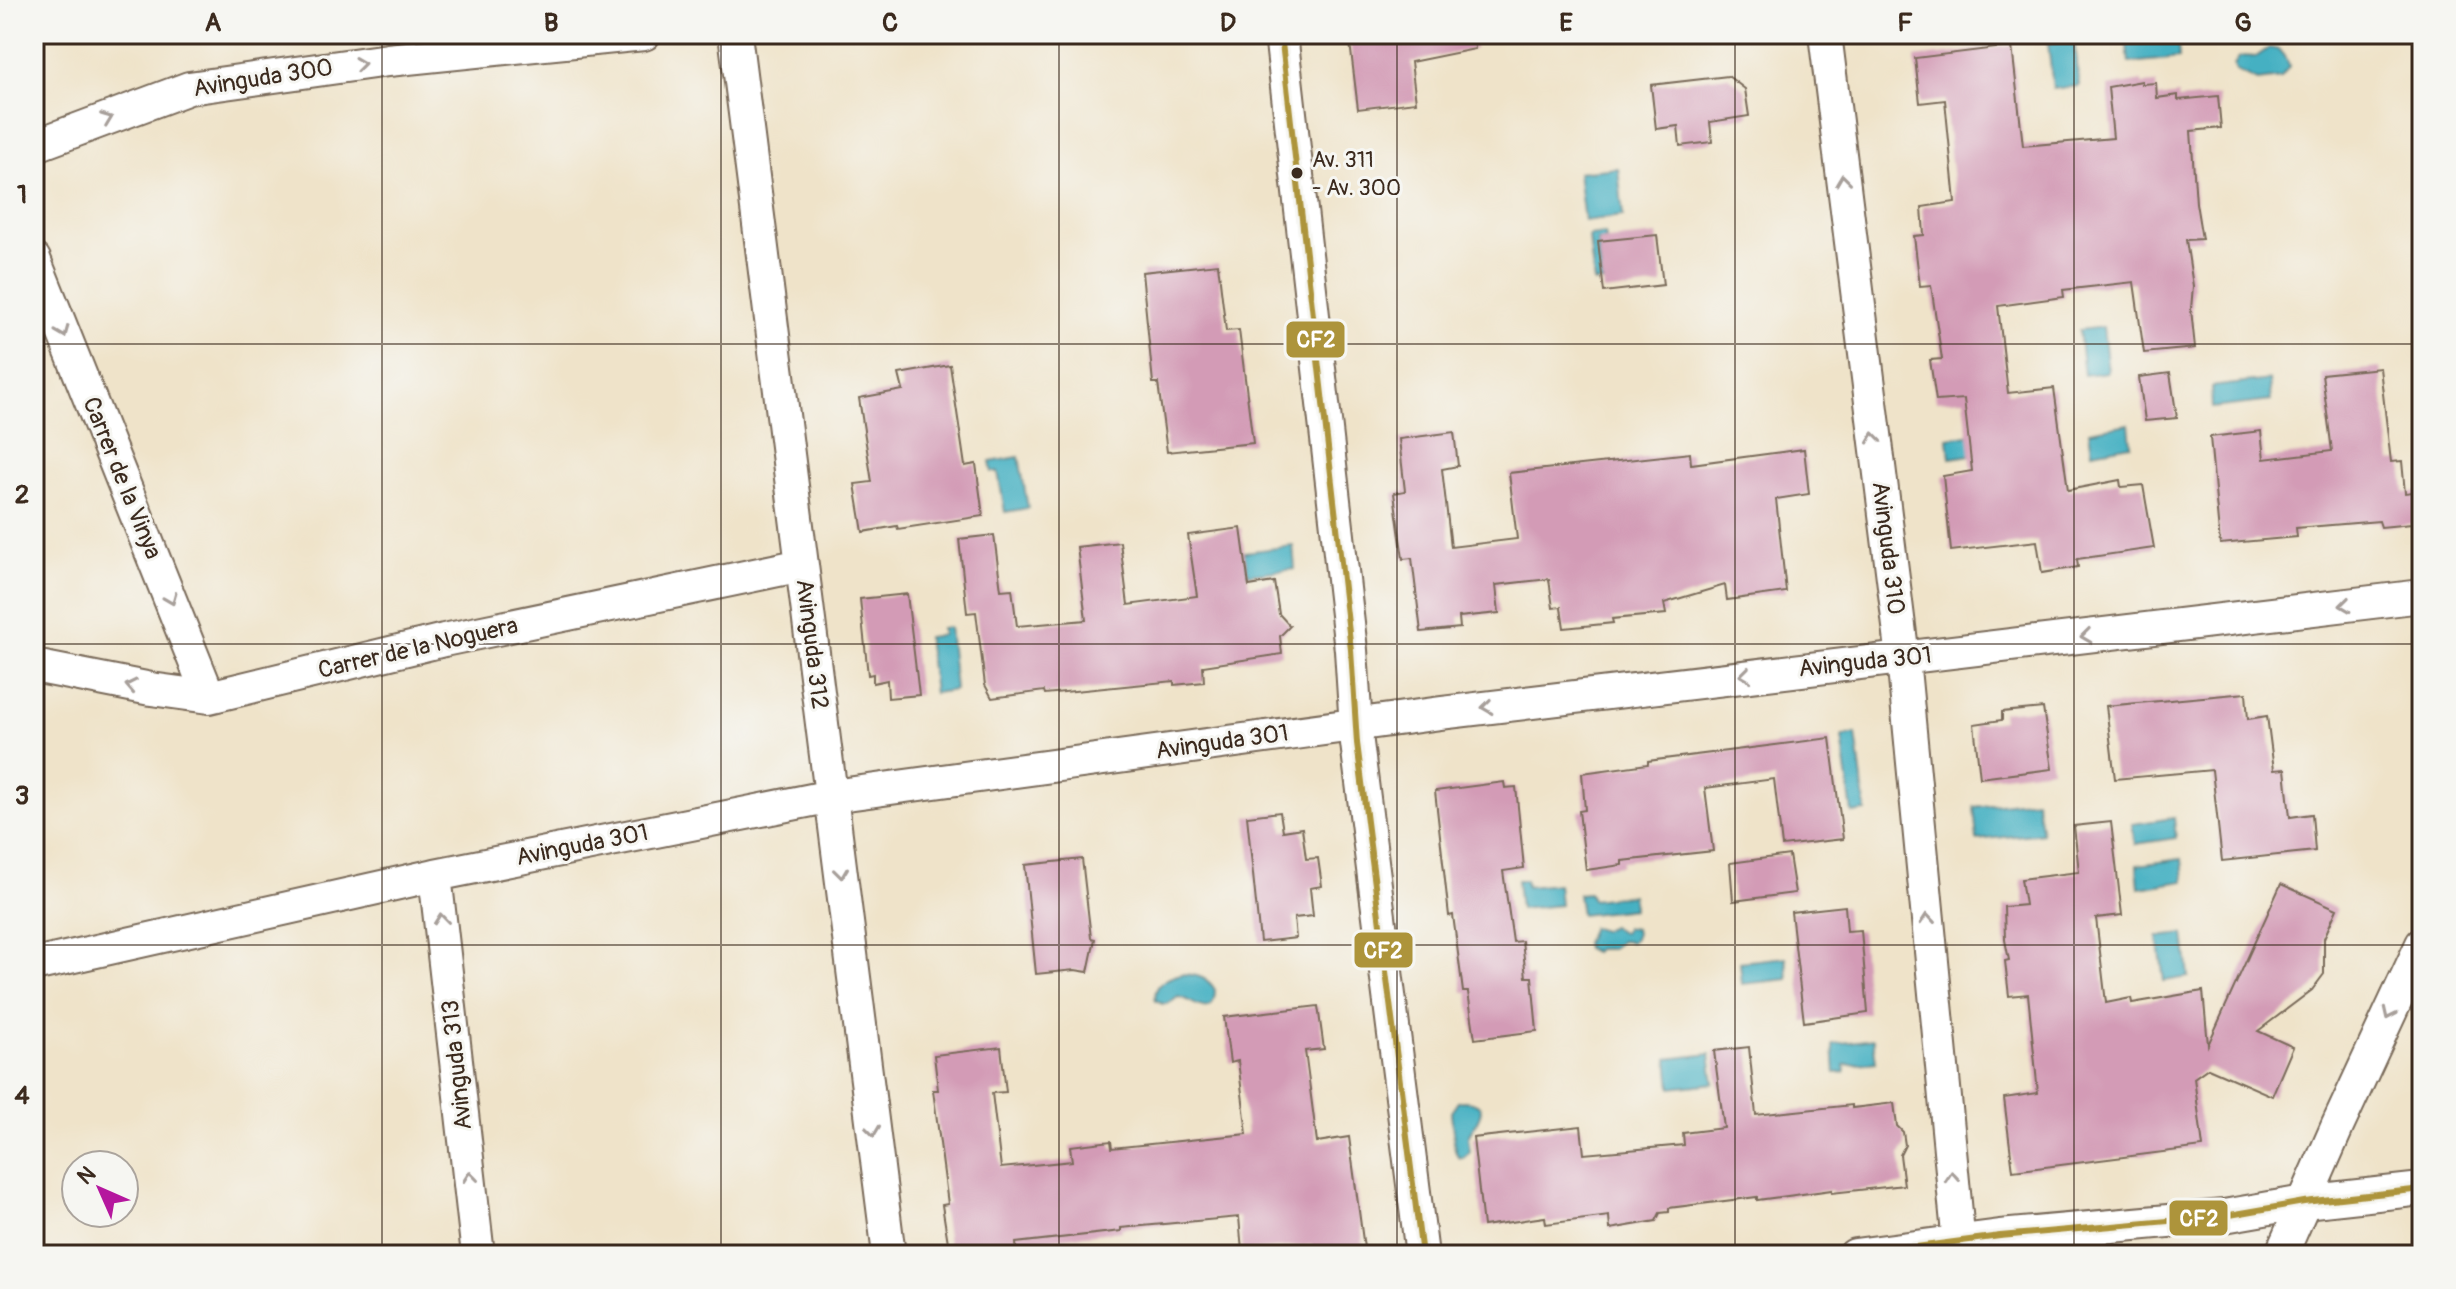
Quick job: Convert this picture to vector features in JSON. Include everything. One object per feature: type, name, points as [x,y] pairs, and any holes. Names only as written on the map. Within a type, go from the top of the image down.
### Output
[{"type":"street","name":"Avinguda 300","points":[[34,146],[189,88],[388,60],[644,34]]},
{"type":"street","name":"Avinguda 312","points":[[735,34],[889,1255]]},
{"type":"street","points":[[1281,34],[1351,650],[1356,724],[1422,1255]]},
{"type":"street","name":"Avinguda 310","points":[[1825,34],[1903,658],[1959,1248]]},
{"type":"street","name":"Carrer de la Vinya","points":[[34,259],[209,697]]},
{"type":"street","name":"Carrer de la Noguera","points":[[34,666],[209,697],[444,640],[802,565]]},
{"type":"street","name":"Avinguda 301","points":[[34,965],[435,875],[832,796],[1356,724],[2422,596]]},
{"type":"street","name":"Avinguda 313","points":[[435,875],[478,1255]]},
{"type":"street","points":[[2281,1255],[2422,944]]},
{"type":"street","points":[[1855,1255],[1959,1248],[2422,1189]]},
{"type":"water","points":[[2177,34],[2179,58],[2129,63],[2126,36]]},
{"type":"water","points":[[2074,40],[2079,86],[2053,89],[2048,43]]},
{"type":"water","points":[[2269,48],[2280,51],[2286,59],[2289,67],[2281,78],[2257,81],[2236,71],[2234,66],[2240,57],[2256,57]]},
{"type":"water","points":[[1618,168],[1623,216],[1584,221],[1578,172]]},
{"type":"water","points":[[1605,234],[1606,240],[1598,241],[1603,282],[1594,283],[1589,236]]},
{"type":"water","points":[[2103,327],[2108,372],[2084,375],[2079,330]]},
{"type":"water","points":[[2269,380],[2271,401],[2212,408],[2211,387]]},
{"type":"water","points":[[2129,424],[2131,445],[2092,452],[2089,431]]},
{"type":"water","points":[[1998,430],[2000,451],[1950,458],[1948,438]]},
{"type":"water","points":[[1019,457],[1028,508],[1005,512],[998,472],[992,472],[990,462]]},
{"type":"water","points":[[1293,546],[1295,569],[1248,574],[1244,552]]},
{"type":"water","points":[[949,627],[955,690],[934,693],[927,637],[942,635],[941,628]]},
{"type":"water","points":[[1856,734],[1866,811],[1852,813],[1842,737]]},
{"type":"water","points":[[2036,800],[2042,833],[1977,840],[1974,807]]},
{"type":"water","points":[[2174,818],[2176,838],[2135,844],[2132,824]]},
{"type":"water","points":[[2182,859],[2184,881],[2139,888],[2137,865]]},
{"type":"water","points":[[1517,880],[1525,880],[1526,887],[1558,884],[1560,905],[1520,909]]},
{"type":"water","points":[[1589,893],[1592,900],[1632,895],[1633,909],[1581,915],[1578,894]]},
{"type":"water","points":[[1611,926],[1623,933],[1626,928],[1635,929],[1636,935],[1631,942],[1621,941],[1610,949],[1594,952],[1586,948],[1592,927],[1602,931]]},
{"type":"water","points":[[2184,934],[2189,977],[2164,981],[2158,937]]},
{"type":"water","points":[[1786,957],[1788,979],[1742,984],[1740,962]]},
{"type":"water","points":[[1182,974],[1209,982],[1215,990],[1211,1006],[1201,1007],[1178,997],[1165,1004],[1156,1001],[1159,986],[1167,979]]},
{"type":"water","points":[[1873,1039],[1876,1062],[1844,1065],[1845,1072],[1835,1073],[1833,1044]]},
{"type":"water","points":[[1710,1054],[1714,1083],[1671,1088],[1668,1059]]},
{"type":"water","points":[[1462,1101],[1472,1102],[1481,1109],[1468,1137],[1470,1152],[1463,1158],[1458,1157],[1455,1150],[1451,1112]]},
{"type":"building","points":[[1349,34],[1474,34],[1475,49],[1411,62],[1416,102],[1358,109]]},
{"type":"building","points":[[2012,46],[2023,146],[2113,138],[2108,87],[2142,81],[2142,84],[2156,83],[2157,98],[2178,95],[2178,100],[2218,96],[2221,128],[2191,131],[2202,239],[2186,240],[2193,286],[2191,309],[2195,348],[2144,353],[2134,282],[2063,290],[2064,297],[1998,306],[2008,393],[2054,388],[2068,490],[2120,480],[2121,487],[2143,485],[2154,548],[2077,559],[2078,567],[2042,573],[2037,541],[1951,551],[1943,476],[1972,471],[1964,399],[1936,401],[1930,360],[1942,359],[1931,285],[1920,286],[1914,236],[1924,235],[1922,207],[1955,202],[1945,100],[1920,103],[1915,58]]},
{"type":"building","points":[[1728,76],[1745,89],[1749,116],[1710,122],[1712,142],[1680,146],[1678,126],[1656,129],[1651,85]]},
{"type":"building","points":[[1657,235],[1663,285],[1604,292],[1598,241]]},
{"type":"building","points":[[1218,264],[1226,331],[1239,330],[1253,443],[1167,452],[1158,383],[1153,383],[1142,272]]},
{"type":"building","points":[[950,365],[965,466],[976,464],[983,516],[863,532],[855,484],[872,482],[859,398],[903,390],[899,374]]},
{"type":"building","points":[[2380,368],[2391,462],[2402,461],[2405,493],[2422,491],[2422,523],[2381,527],[2379,521],[2296,528],[2297,537],[2220,544],[2210,437],[2261,431],[2264,459],[2332,451],[2322,374]]},
{"type":"building","points":[[2170,373],[2177,418],[2145,421],[2139,377]]},
{"type":"building","points":[[1454,432],[1458,466],[1442,469],[1451,547],[1517,539],[1509,473],[1690,453],[1691,464],[1804,449],[1809,494],[1776,499],[1786,592],[1727,600],[1725,585],[1664,603],[1666,614],[1564,628],[1561,607],[1553,608],[1549,579],[1496,585],[1499,613],[1459,617],[1460,628],[1421,632],[1412,558],[1403,559],[1394,493],[1405,491],[1399,439]]},
{"type":"building","points":[[1241,528],[1249,586],[1274,582],[1279,614],[1290,626],[1280,636],[1282,654],[1203,666],[1204,682],[1174,685],[1174,681],[992,698],[985,685],[976,612],[967,613],[959,539],[994,535],[1001,590],[1012,589],[1017,626],[1086,620],[1077,547],[1120,542],[1128,605],[1197,596],[1188,535]]},
{"type":"building","points":[[907,594],[919,695],[888,698],[887,680],[873,683],[873,674],[868,675],[860,599]]},
{"type":"building","points":[[2246,693],[2248,719],[2267,716],[2274,770],[2285,769],[2290,817],[2312,814],[2315,851],[2222,861],[2212,770],[2115,779],[2106,706]]},
{"type":"building","points":[[2043,708],[2052,769],[1980,778],[1974,724],[2002,720],[2002,712]]},
{"type":"building","points":[[1830,738],[1843,839],[1782,846],[1774,779],[1705,788],[1713,851],[1622,861],[1622,865],[1586,870],[1579,811],[1585,810],[1582,773],[1648,764],[1648,761]]},
{"type":"building","points":[[1504,782],[1505,788],[1516,787],[1524,868],[1503,871],[1513,942],[1522,941],[1526,977],[1532,977],[1537,1031],[1475,1039],[1468,992],[1463,992],[1453,915],[1449,916],[1435,791]]},
{"type":"building","points":[[1280,812],[1283,831],[1302,828],[1306,859],[1318,858],[1322,886],[1310,888],[1313,916],[1294,918],[1296,938],[1260,942],[1247,816]]},
{"type":"building","points":[[2111,822],[2122,915],[2096,918],[2106,1003],[2131,998],[2132,1003],[2203,991],[2208,1045],[2281,884],[2337,909],[2324,938],[2324,974],[2312,990],[2258,1031],[2293,1047],[2272,1096],[2208,1068],[2194,1078],[2203,1147],[2013,1171],[2004,1098],[2038,1093],[2028,994],[2009,996],[2004,907],[2025,905],[2021,879],[2079,872],[2074,826]]},
{"type":"building","points":[[1789,855],[1795,893],[1733,901],[1730,863]]},
{"type":"building","points":[[1082,859],[1091,938],[1095,939],[1088,972],[1075,970],[1036,974],[1025,865]]},
{"type":"building","points":[[1845,906],[1847,931],[1861,930],[1868,1013],[1804,1022],[1791,912]]},
{"type":"building","points":[[1318,1006],[1324,1049],[1305,1051],[1317,1142],[1349,1137],[1364,1248],[1314,1255],[1312,1245],[1242,1251],[1239,1217],[1121,1228],[1121,1231],[1016,1243],[1017,1255],[950,1255],[942,1205],[948,1204],[933,1090],[938,1090],[934,1055],[1001,1047],[1006,1092],[992,1093],[1001,1168],[1072,1161],[1070,1146],[1111,1141],[1112,1148],[1247,1134],[1238,1061],[1230,1063],[1224,1017]]},
{"type":"building","points":[[1749,1047],[1756,1115],[1894,1103],[1897,1126],[1903,1132],[1905,1145],[1900,1155],[1904,1185],[1669,1208],[1669,1212],[1660,1213],[1656,1221],[1610,1229],[1609,1216],[1546,1224],[1545,1217],[1483,1226],[1473,1138],[1581,1126],[1584,1154],[1684,1145],[1683,1133],[1724,1128],[1714,1051]]},
{"type":"transit line","name":"CF2","points":[[1281,34],[1351,650],[1357,743],[1422,1255]]},
{"type":"transit line","name":"CF2","points":[[1855,1255],[2000,1236],[2224,1216],[2304,1202],[2422,1189]]},
{"type":"place","name":"Av. 311 - Av. 300","points":[[1297,173]]}]
